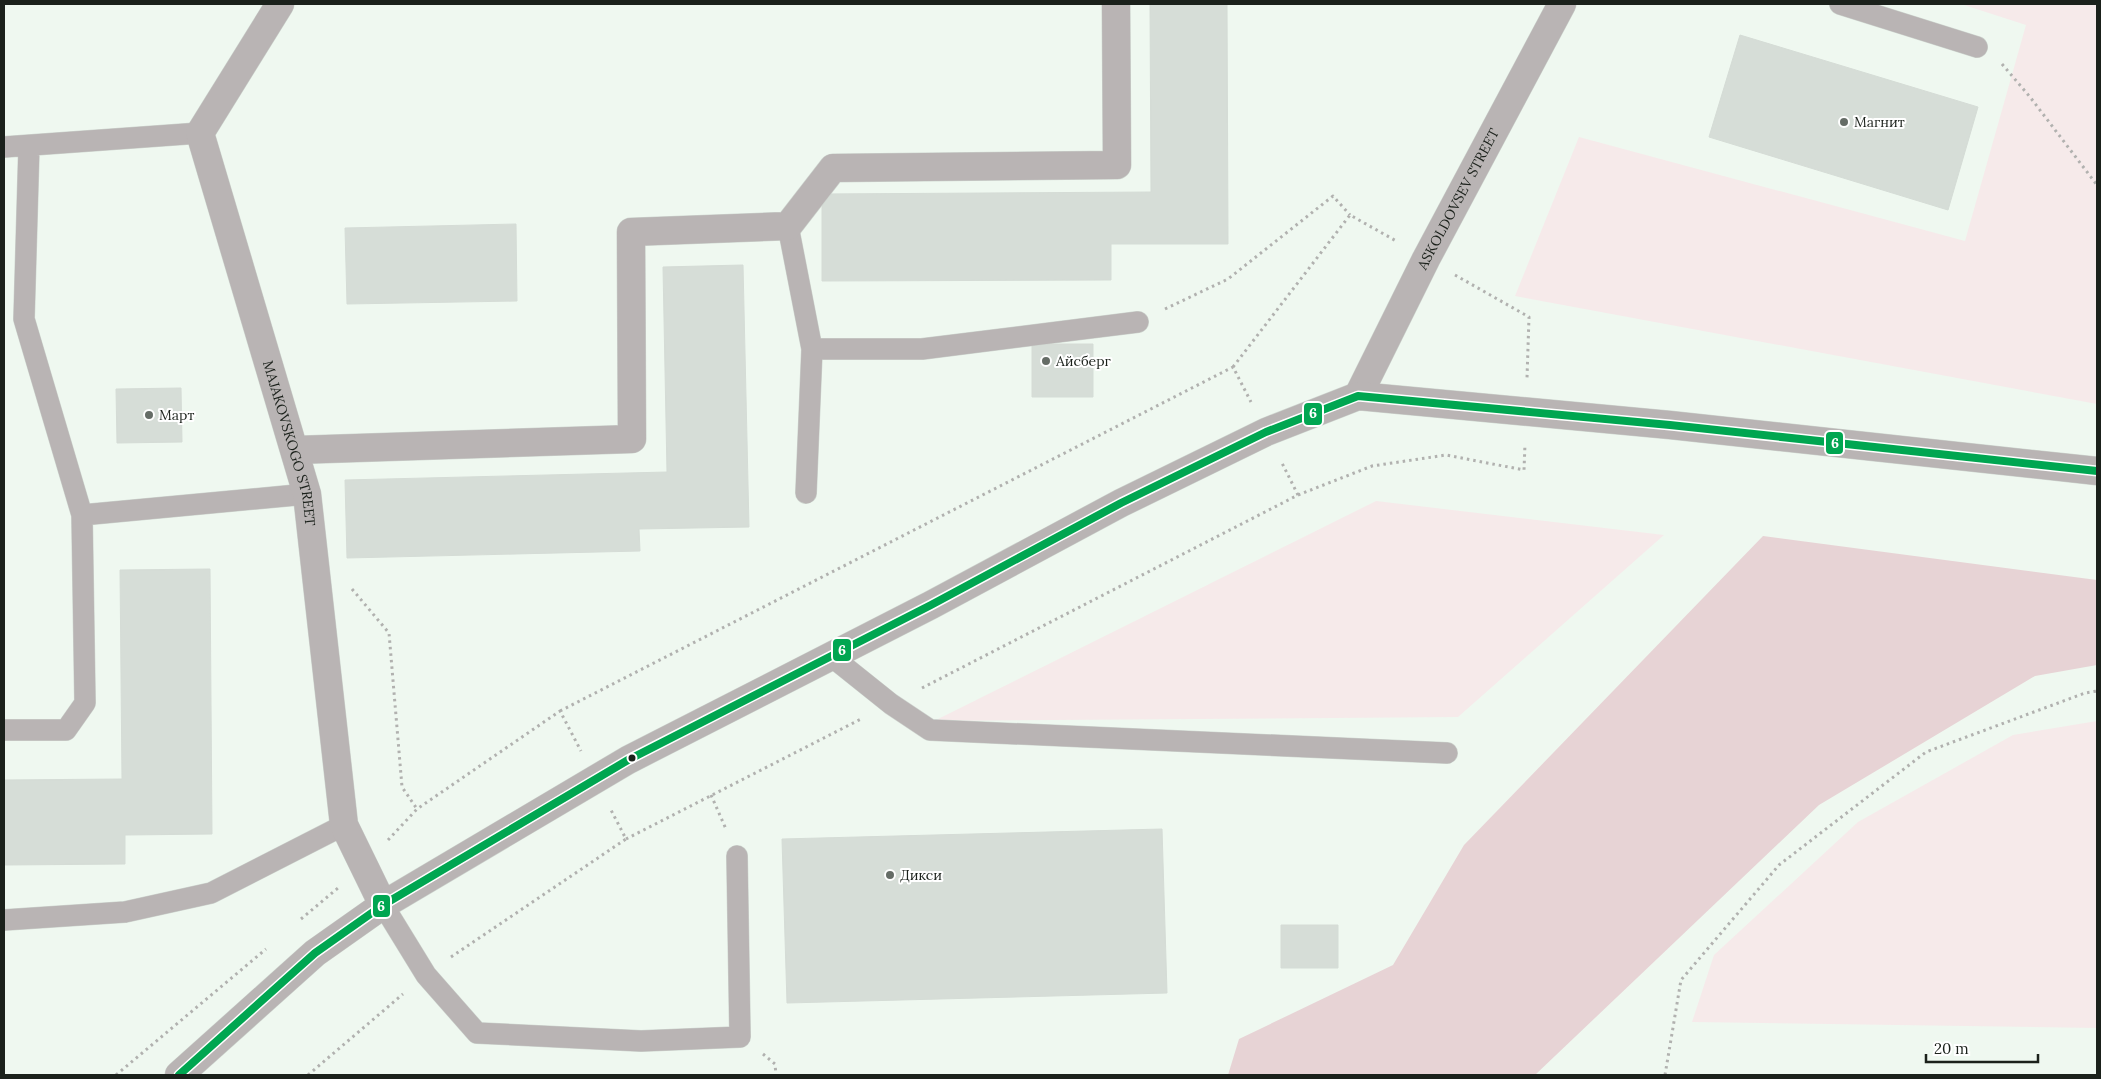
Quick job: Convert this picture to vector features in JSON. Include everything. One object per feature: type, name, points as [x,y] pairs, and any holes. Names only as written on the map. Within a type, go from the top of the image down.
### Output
[{"type":"street","points":[[200,133],[280,4]]},
{"type":"street","points":[[295,450],[632,438],[631,232],[788,226],[833,168],[1117,165],[1116,4]]},
{"type":"street","name":"ASKOLDOVSEV STREET","points":[[1358,396],[1426,259],[1562,4]]},
{"type":"street","name":"MAJAKOVSKOGO STREET","points":[[200,133],[307,494],[344,825],[383,905]]},
{"type":"street","points":[[179,1075],[314,953],[383,905],[628,760],[831,656],[1121,503],[1266,432],[1358,396],[1670,425],[2097,471]]},
{"type":"lane","points":[[1840,4],[1977,47]]},
{"type":"lane","points":[[4,147],[200,133]]},
{"type":"lane","points":[[4,730],[66,730],[85,703],[82,515],[14,319],[29,146]]},
{"type":"lane","points":[[788,226],[812,349],[806,493]]},
{"type":"lane","points":[[812,349],[922,349],[1138,322]]},
{"type":"lane","points":[[82,515],[307,494]]},
{"type":"lane","points":[[831,656],[891,704],[930,730],[1447,753]]},
{"type":"lane","points":[[4,920],[125,912],[211,893],[344,825]]},
{"type":"lane","points":[[383,905],[426,974],[477,1032],[641,1041],[740,1037],[737,856]]},
{"type":"path","points":[[1977,47],[1994,55],[2030,97],[2097,185]]},
{"type":"path","points":[[1138,322],[1228,279],[1334,196],[1350,215]]},
{"type":"path","points":[[348,584],[389,633],[402,787],[418,809]]},
{"type":"path","points":[[1664,1075],[1681,980],[1779,865],[1926,752],[2085,693],[2097,691]]},
{"type":"path","points":[[711,796],[737,856]]},
{"type":"shaded area","points":[[1961,4],[2097,4],[2097,404],[1515,296],[1579,137],[1965,241],[2026,25]]},
{"type":"shaded area","points":[[1376,501],[1664,535],[1458,717],[934,721]]},
{"type":"shaded area","points":[[1763,536],[2097,580],[2097,665],[2035,676],[1819,805],[1535,1075],[1228,1075],[1239,1039],[1393,965],[1464,845]]},
{"type":"shaded area","points":[[2097,721],[2097,1028],[1692,1022],[1714,955],[1858,822],[2013,735]]},
{"type":"building","points":[[1150,4],[1227,4],[1228,244],[1111,244],[1111,280],[822,281],[822,194],[1151,192]]},
{"type":"building","name":"Магнит","points":[[1740,35],[1978,107],[1948,210],[1709,137]]},
{"type":"building","points":[[516,224],[517,301],[347,304],[345,228]]},
{"type":"building","points":[[743,265],[749,527],[639,529],[640,551],[347,558],[345,480],[667,472],[663,267]]},
{"type":"building","points":[[1032,344],[1093,344],[1093,397],[1032,397]]},
{"type":"building","name":"Март","points":[[181,388],[182,442],[117,443],[116,389]]},
{"type":"building","points":[[210,569],[212,834],[125,835],[125,864],[4,865],[4,780],[122,779],[120,570]]},
{"type":"building","points":[[1162,829],[1167,993],[787,1003],[782,839]]},
{"type":"building","points":[[1281,925],[1338,925],[1338,968],[1281,968]]},
{"type":"transit line","name":"6","points":[[179,1075],[315,953],[383,905],[628,760],[931,605],[1121,503],[1266,432],[1358,396],[1670,425],[2097,471]]},
{"type":"place","name":"Магнит","points":[[1844,122]]},
{"type":"place","name":"Айсберг","points":[[1046,361]]},
{"type":"place","name":"Март","points":[[149,415]]},
{"type":"place","name":"Дикси","points":[[890,875]]}]
